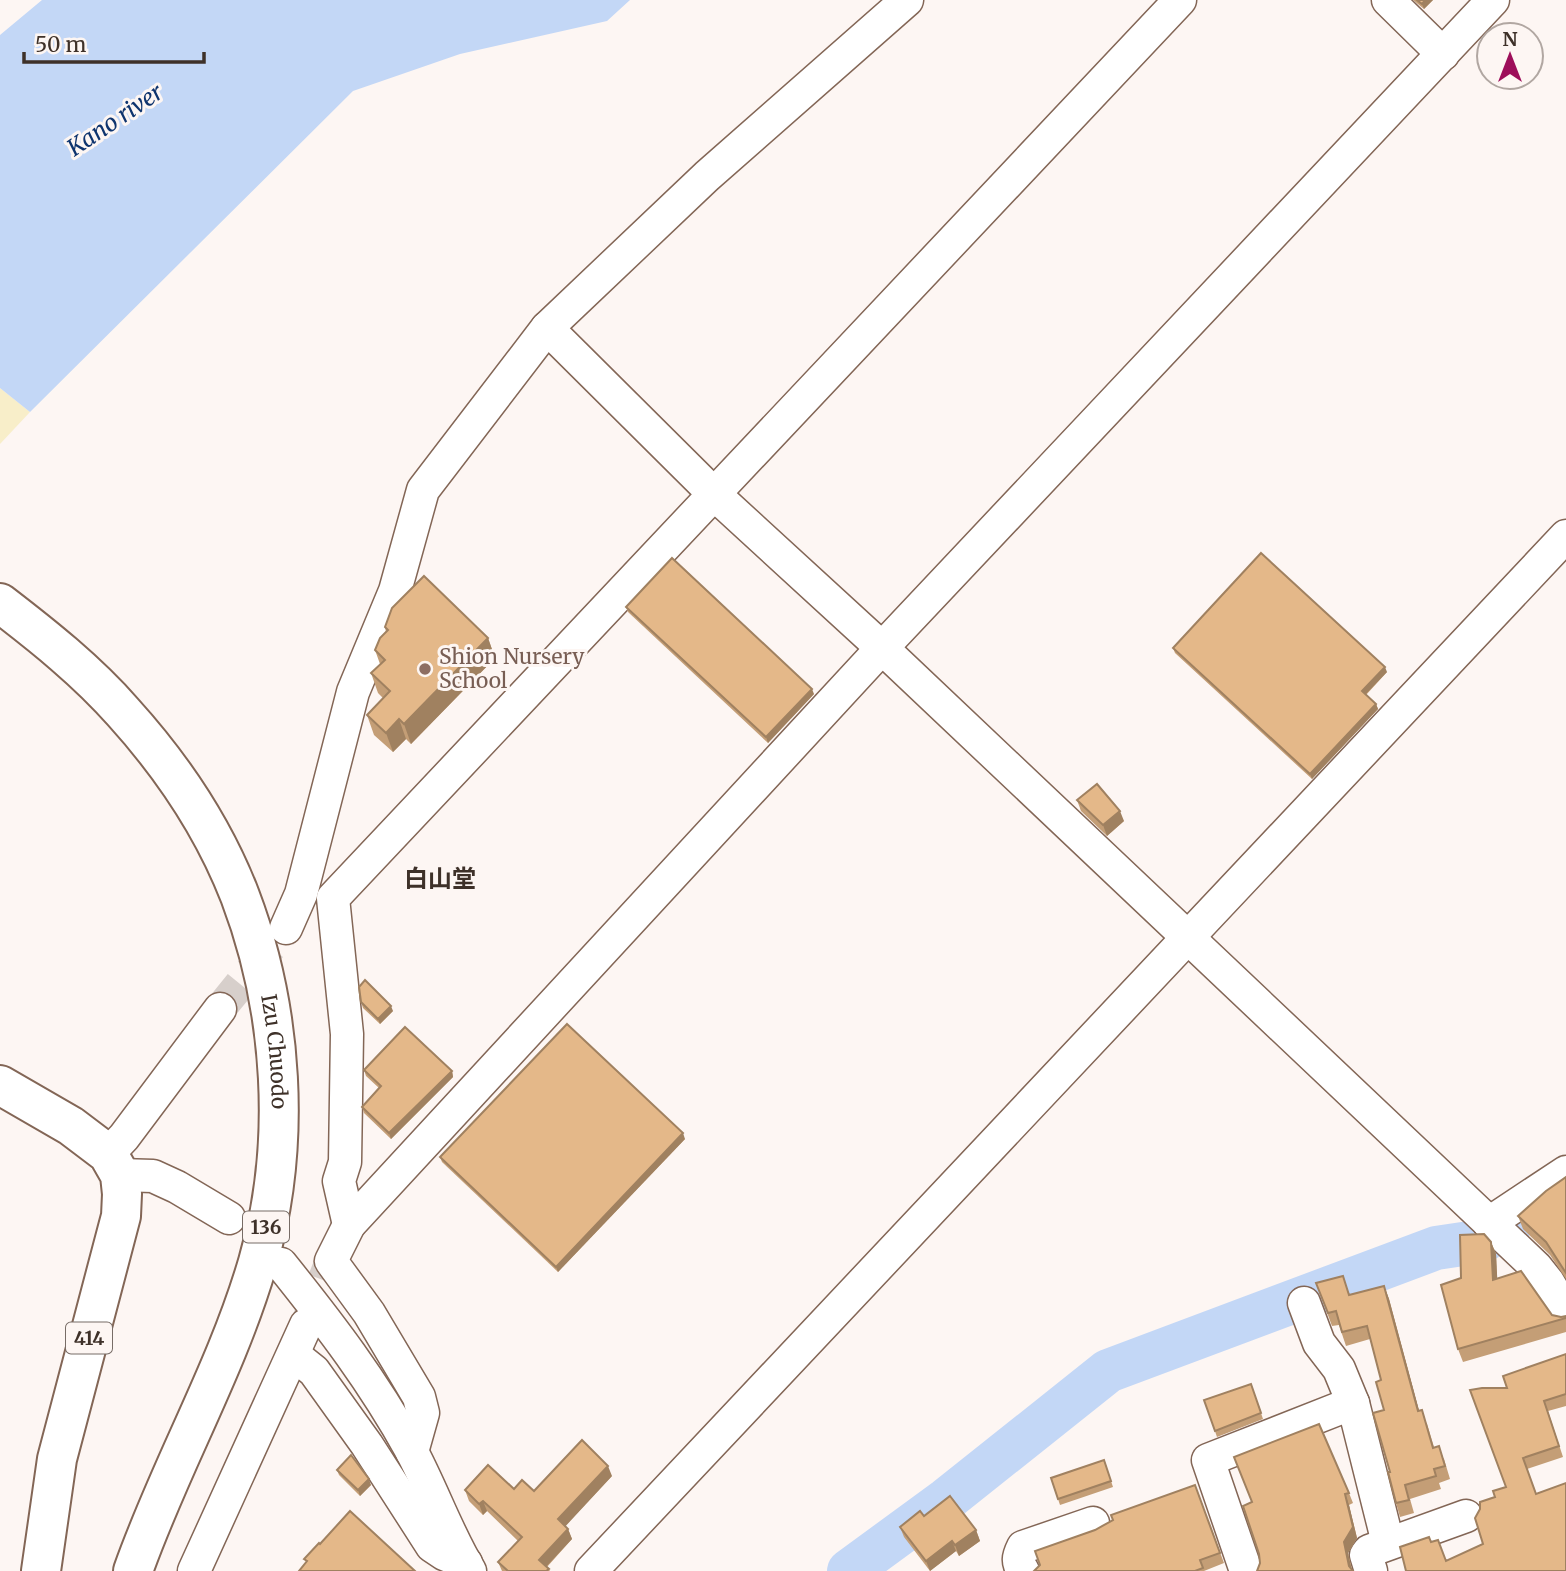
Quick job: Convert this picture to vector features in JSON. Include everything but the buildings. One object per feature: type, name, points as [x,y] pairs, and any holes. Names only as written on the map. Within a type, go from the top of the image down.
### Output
[{"type":"highway","name":"Izu Chuodo","points":[[0,603],[87,675],[125,714],[187,795],[223,872],[259,1021],[266,1090],[262,1169],[249,1245],[234,1293],[121,1571]]},
{"type":"highway","name":"Izu Chuodo","points":[[0,618],[80,681],[120,722],[179,802],[240,896],[264,976],[271,1014],[278,1090],[275,1170],[259,1259],[247,1297],[134,1571]]},
{"type":"highway","points":[[0,1085],[71,1126],[114,1165]]},
{"type":"highway","name":"414","points":[[41,1571],[57,1459],[121,1216],[122,1194],[114,1165]]},
{"type":"street","points":[[286,928],[302,894],[353,692],[395,591],[423,490],[547,328],[707,176],[907,0]]},
{"type":"street","points":[[349,1225],[339,1181],[345,1162],[347,1034],[333,898],[713,492],[1180,0]]},
{"type":"street","points":[[1388,0],[1443,54]]},
{"type":"street","points":[[412,1452],[423,1413],[419,1397],[369,1313],[331,1261],[349,1225],[882,648],[1493,0]]},
{"type":"street","points":[[547,328],[713,492],[882,648],[1489,1223],[1548,1282],[1566,1312]]},
{"type":"street","points":[[591,1571],[1566,536]]},
{"type":"street","points":[[220,1009],[124,1137],[114,1165],[153,1176],[177,1187],[229,1219]]},
{"type":"street","points":[[1489,1223],[1566,1172]]},
{"type":"street","points":[[281,1264],[343,1341],[387,1409],[412,1452],[468,1567]]},
{"type":"street","points":[[1304,1303],[1319,1343],[1339,1368],[1353,1403],[1388,1542]]},
{"type":"street","points":[[194,1571],[306,1325]]},
{"type":"street","points":[[294,1355],[314,1371],[368,1445],[432,1546],[468,1567]]},
{"type":"street","points":[[1246,1571],[1208,1460],[1353,1403]]},
{"type":"street","points":[[1371,1571],[1366,1555],[1369,1550],[1466,1516]]},
{"type":"street","points":[[1023,1571],[1018,1563],[1023,1547],[1093,1522]]},
{"type":"sand","points":[[0,388],[30,412],[0,444]]},
{"type":"water","name":"Kano river","points":[[42,0],[630,0],[607,21],[460,54],[353,91],[30,412],[0,388],[0,35]]},
{"type":"waterway","points":[[849,1571],[946,1500],[1108,1371],[1436,1248],[1483,1241],[1513,1221]]},
{"type":"tunnel","points":[[220,1009],[286,928]]},
{"type":"tunnel","points":[[306,1325],[331,1261]]},
{"type":"place","name":"Shion Nursery School","points":[[425,669]]},
{"type":"district","name":"白山堂","points":[[440,879]]}]
